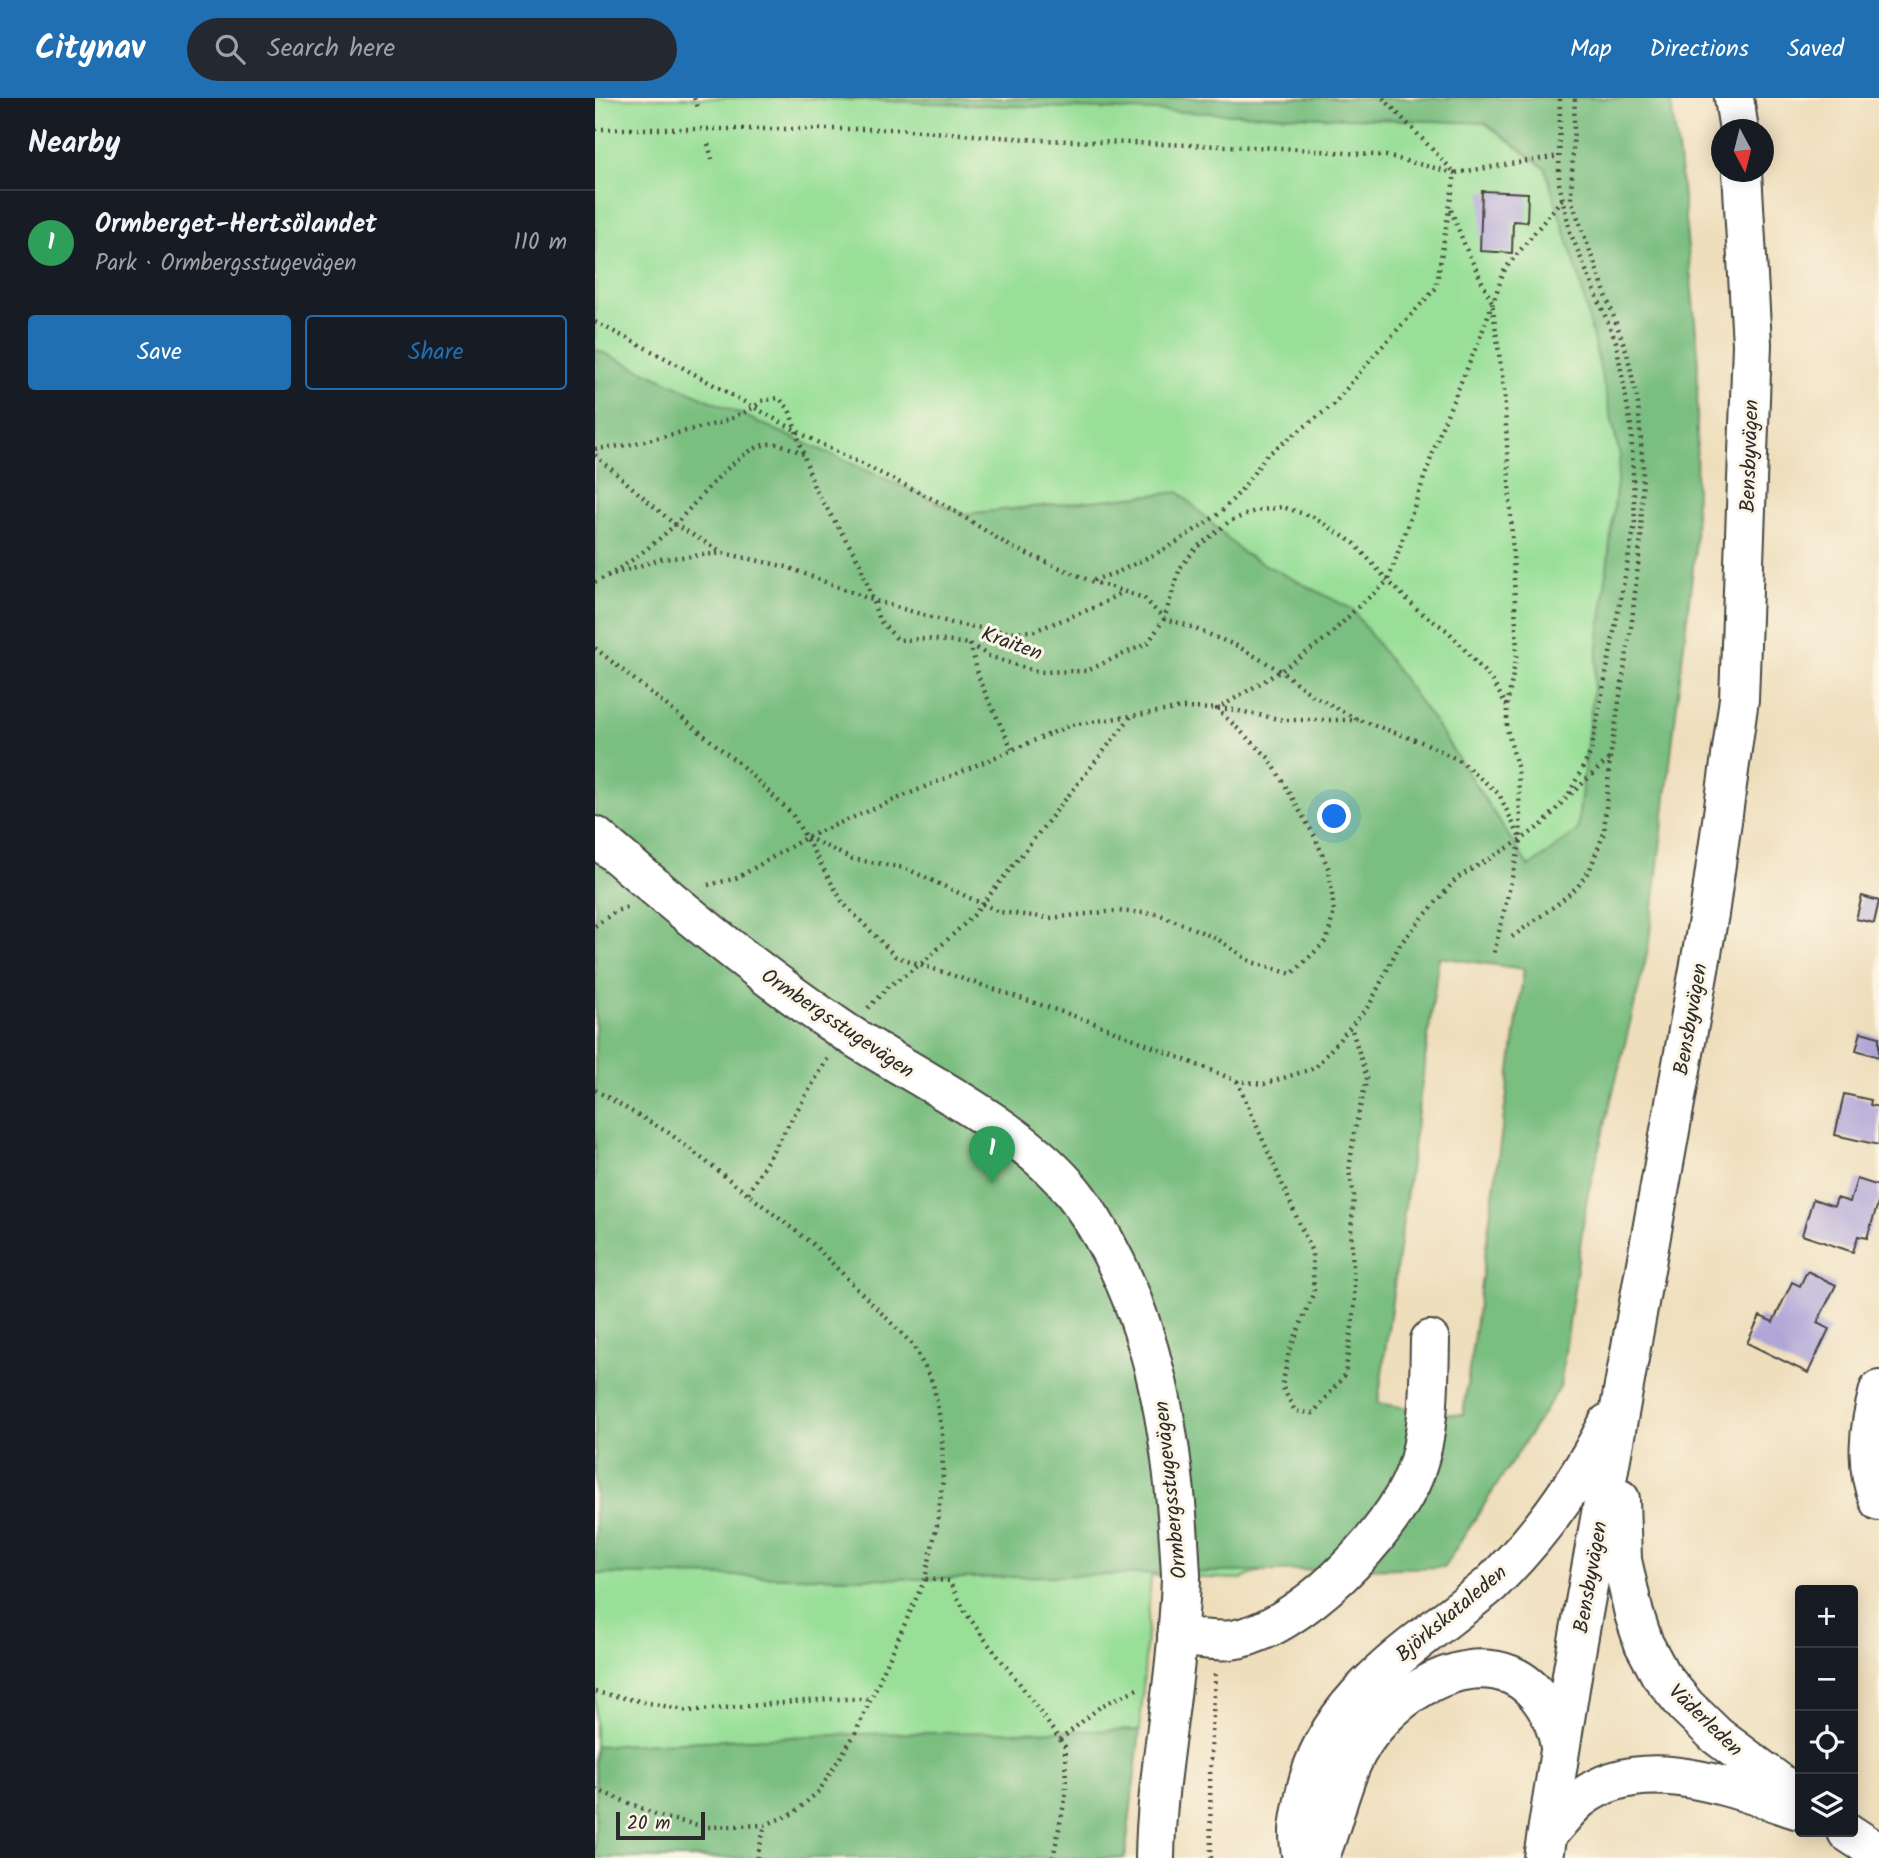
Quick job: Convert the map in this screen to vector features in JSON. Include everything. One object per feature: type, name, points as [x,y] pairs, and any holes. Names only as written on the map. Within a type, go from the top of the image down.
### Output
[{"type":"main road","points":[[1734,98],[1737,119]]},
{"type":"main road","name":"Bensbyvägen","points":[[1545,1847],[1626,1371],[1709,914],[1739,699],[1752,344],[1743,182]]},
{"type":"main road","name":"Ormbergsstugevägen","points":[[595,836],[738,955],[845,1032],[963,1104],[1032,1152],[1078,1199],[1103,1238],[1142,1327],[1160,1391],[1171,1459],[1178,1534],[1181,1579],[1175,1675],[1164,1756],[1155,1858]]},
{"type":"main road","points":[[1177,1636],[1230,1640],[1266,1630],[1296,1613],[1312,1600],[1367,1545],[1394,1511],[1415,1472],[1424,1439],[1430,1340]]},
{"type":"main road","name":"Väderleden","points":[[1626,1371],[1620,1493],[1622,1560],[1644,1644],[1660,1674],[1686,1706],[1717,1736],[1795,1794]]},
{"type":"main road","name":"Björkskataleden","points":[[1303,1858],[1297,1837],[1308,1779],[1337,1718],[1386,1668],[1491,1584],[1532,1539],[1601,1437],[1626,1371]]},
{"type":"main road","points":[[1879,1390],[1870,1423],[1869,1453],[1873,1488],[1879,1502]]},
{"type":"main road","name":"Björkskataleden","points":[[1319,1858],[1341,1789],[1358,1751],[1395,1706],[1422,1687],[1443,1677],[1482,1669],[1498,1671],[1523,1681],[1534,1690],[1548,1712],[1558,1735],[1560,1752]]},
{"type":"main road","name":"Väderleden","points":[[1545,1847],[1580,1799],[1605,1784],[1637,1777],[1667,1775],[1707,1780],[1795,1809]]},
{"type":"main road","points":[[1855,1837],[1879,1853]]},
{"type":"path","points":[[694,98],[698,107]]},
{"type":"path","points":[[1383,98],[1455,173]]},
{"type":"path","points":[[1560,98],[1559,183],[1570,232],[1616,342],[1631,426],[1635,524],[1591,752],[1567,797]]},
{"type":"path","points":[[1512,937],[1578,886],[1590,869],[1604,833],[1611,758],[1632,621],[1641,537],[1643,468],[1638,404],[1627,353],[1571,199],[1575,98]]},
{"type":"path","points":[[595,130],[895,129],[1040,140],[1284,148],[1386,156],[1455,173],[1559,156]]},
{"type":"path","points":[[708,144],[712,159]]},
{"type":"path","points":[[1091,581],[1118,572],[1169,547],[1219,514],[1239,493],[1267,455],[1333,405],[1375,354],[1436,288],[1455,173]]},
{"type":"path","points":[[1217,709],[1281,671],[1329,636],[1388,581],[1443,424],[1505,269],[1562,198]]},
{"type":"path","points":[[1450,207],[1467,251],[1492,302],[1504,390],[1517,653],[1507,706],[1507,729],[1518,770],[1521,840],[1494,953]]},
{"type":"path","points":[[595,322],[797,432],[943,504],[1013,548],[1091,581],[1144,598],[1164,620],[1186,625],[1237,646],[1281,671],[1312,695],[1359,720],[1427,744],[1460,761],[1499,794],[1521,840]]},
{"type":"path","name":"Kraiten","points":[[595,449],[628,445],[723,422],[753,408],[761,401],[779,398],[789,409],[814,486],[860,563],[879,620],[898,640],[927,639],[970,644],[989,656],[1037,671],[1086,671],[1149,643],[1164,620],[1180,568],[1196,548],[1230,521],[1255,511],[1283,507],[1313,517],[1354,543],[1420,612],[1448,631],[1491,679],[1507,706]]},
{"type":"path","points":[[607,576],[667,532],[740,458],[768,444],[785,446],[806,455]]},
{"type":"path","points":[[595,455],[674,524],[723,553]]},
{"type":"path","points":[[595,582],[661,559],[723,553],[786,567],[872,600],[955,624],[1006,632],[1034,631],[1098,606],[1123,592]]},
{"type":"path","points":[[970,644],[981,684],[1012,749]]},
{"type":"path","points":[[595,648],[741,765],[792,814],[843,903],[895,956],[1092,1022],[1237,1082],[1263,1084],[1315,1068],[1370,1004],[1400,944],[1457,878],[1521,840],[1544,822],[1567,797],[1611,758]]},
{"type":"path","points":[[807,837],[1071,725],[1183,708],[1229,709],[1284,720],[1359,720]]},
{"type":"path","points":[[807,837],[852,859],[905,867],[1000,912],[1049,918],[1116,911],[1158,914],[1216,938],[1251,962],[1292,974],[1327,940],[1334,911],[1329,870],[1315,837],[1269,758],[1217,709]]},
{"type":"path","points":[[748,1193],[845,1032],[889,986],[921,964],[973,916],[1133,714]]},
{"type":"path","points":[[1237,1082],[1312,1252],[1314,1292],[1289,1352],[1282,1386],[1295,1411],[1313,1413],[1345,1375],[1355,1305],[1351,1232],[1354,1196],[1349,1171],[1354,1133],[1367,1078],[1351,1026]]},
{"type":"path","points":[[595,1090],[669,1133],[815,1246],[913,1345],[933,1382],[942,1430],[943,1479],[937,1525],[925,1579],[855,1734],[819,1791],[794,1813],[765,1825],[708,1827],[665,1818],[595,1789]]},
{"type":"path","points":[[925,1579],[949,1581],[974,1623],[1065,1747],[1066,1794],[1053,1858]]},
{"type":"path","points":[[1060,1741],[1101,1706],[1145,1685],[1175,1675]]},
{"type":"path","points":[[1211,1858],[1210,1776],[1215,1679]]},
{"type":"path","points":[[595,1692],[689,1711],[829,1699],[871,1699]]},
{"type":"path","points":[[757,1858],[765,1825]]},
{"type":"green space","points":[[595,98],[1658,98],[1613,917],[1419,909],[1289,1559],[1242,1579],[1151,1576],[1140,1730],[1125,1730],[595,1858]]},
{"type":"green space","points":[[800,98],[1670,98],[1679,156],[1698,353],[1695,550],[1648,950],[1587,1197],[1560,1387],[1444,1567],[925,1579],[595,1574],[595,349],[964,514],[1179,492],[1244,554],[1352,609],[1435,723],[1529,867],[1577,831],[1620,456],[1579,277],[1545,168],[1485,123]],"holes":[[[1439,957],[1524,969],[1463,1415],[1378,1403]]]},
{"type":"green space","points":[[1140,1730],[1125,1858],[595,1858],[595,1746],[855,1734]]},
{"type":"building","points":[[1482,191],[1528,193],[1527,222],[1513,221],[1512,253],[1480,251]]},
{"type":"building","points":[[1862,896],[1879,901],[1874,923],[1856,919]]},
{"type":"building","points":[[1861,1032],[1879,1037],[1879,1057],[1856,1050]]},
{"type":"building","points":[[1844,1094],[1871,1100],[1870,1105],[1879,1107],[1879,1145],[1835,1135]]},
{"type":"building","points":[[1857,1179],[1879,1186],[1879,1200],[1867,1238],[1858,1236],[1853,1252],[1802,1235],[1813,1199],[1834,1206],[1837,1198],[1850,1202]]},
{"type":"building","points":[[1807,1271],[1836,1285],[1817,1323],[1829,1329],[1808,1373],[1747,1343],[1760,1316],[1773,1322],[1792,1282],[1800,1286]]},
{"type":"place","name":"Ormberget-Hertsölandet","points":[[992,1184]]}]
